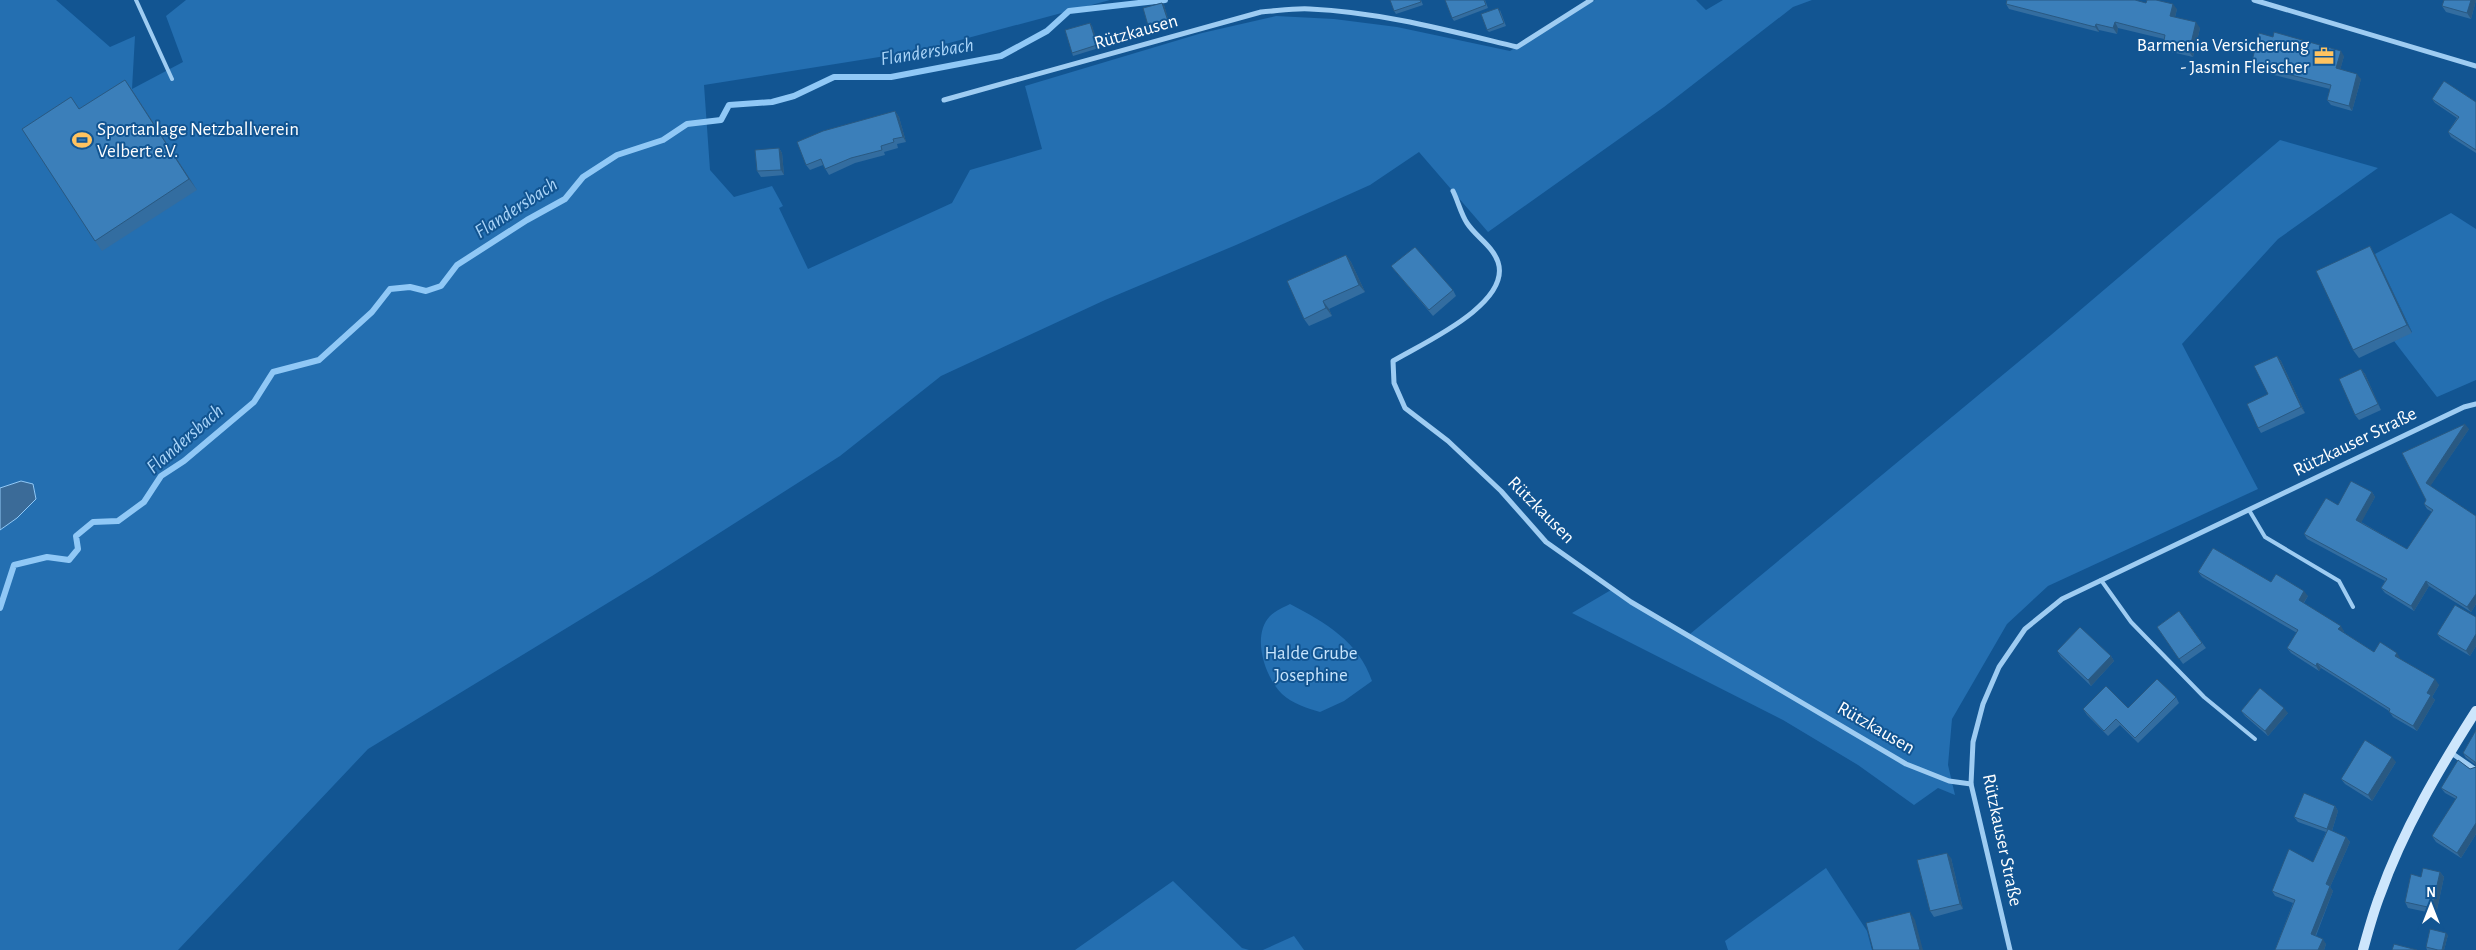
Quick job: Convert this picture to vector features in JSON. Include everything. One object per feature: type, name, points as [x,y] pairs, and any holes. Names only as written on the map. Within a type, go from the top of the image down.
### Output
[{"type":"street","name":"Rützkausen","points":[[944,100],[1261,12],[1310,9],[1359,15],[1430,26],[1517,48],[1591,0]]},
{"type":"street","points":[[2254,0],[2476,66]]},
{"type":"street","name":"Rützkausen","points":[[1454,191],[1467,223],[1489,246],[1498,262],[1498,280],[1482,305],[1460,322],[1393,361],[1394,383],[1405,408],[1448,441],[1502,491],[1546,542],[1601,583],[1906,764],[1949,781],[1971,784]]},
{"type":"street","name":"Rützkauser Straße","points":[[2010,950],[1971,784],[1973,742],[1984,704],[1999,667],[2025,629],[2062,599],[2464,407],[2476,404]]},
{"type":"street","points":[[2363,950],[2380,894],[2408,828],[2450,752],[2476,711]]},
{"type":"street","points":[[2450,752],[2476,770]]},
{"type":"lane","points":[[136,0],[172,79]]},
{"type":"lane","points":[[2248,510],[2265,537],[2339,581],[2353,607]]},
{"type":"lane","points":[[2101,580],[2131,622],[2204,697],[2255,739]]},
{"type":"green space","points":[[0,0],[56,0],[110,47],[135,36],[132,89],[183,62],[166,16],[186,0],[1110,0],[923,50],[704,85],[710,170],[734,197],[772,186],[783,206],[779,208],[808,269],[952,203],[970,170],[1042,149],[1025,86],[1202,33],[1276,16],[1334,19],[1397,27],[1510,51],[1595,0],[1696,0],[1706,10],[1723,0],[1812,0],[1793,7],[1664,107],[1488,232],[1419,152],[1370,185],[1236,245],[1105,300],[941,376],[840,456],[652,576],[368,749],[178,950],[0,950]]},
{"type":"green space","points":[[2280,140],[2378,168],[2278,239],[2182,344],[2258,489],[2048,586],[2007,624],[1952,719],[1948,765],[1955,795],[1938,788],[1914,805],[1858,765],[1783,720],[1572,613],[1611,590],[1690,634],[2051,335]]},
{"type":"green space","points":[[2451,213],[2476,229],[2476,380],[2437,397],[2394,341],[2412,332],[2375,254]]},
{"type":"green space","name":"Halde Grube Josephine","points":[[1290,604],[1328,626],[1350,644],[1359,655],[1372,681],[1344,701],[1320,712],[1295,703],[1282,694],[1270,677],[1262,656],[1261,634],[1264,624],[1270,616]]},
{"type":"green space","points":[[1826,868],[1867,931],[1872,950],[1728,950],[1725,941]]},
{"type":"green space","points":[[1173,881],[1242,948],[1249,950],[1075,950]]},
{"type":"green space","points":[[1294,936],[1304,950],[1263,950]]},
{"type":"shaded area","points":[[21,481],[33,484],[36,499],[17,518],[0,530],[0,488]]},
{"type":"building","points":[[1390,0],[1420,0],[1421,2],[1394,11]]},
{"type":"building","points":[[1445,0],[1484,0],[1486,5],[1452,18]]},
{"type":"building","points":[[2007,0],[2135,0],[2146,3],[2147,0],[2156,0],[2173,4],[2170,16],[2196,22],[2189,52],[2163,46],[2165,35],[2115,22],[2113,28],[2096,24],[2095,27],[2006,4]]},
{"type":"building","points":[[2444,0],[2471,0],[2467,13],[2442,6]]},
{"type":"building","points":[[1162,3],[1169,24],[1149,29],[1143,8]]},
{"type":"building","points":[[1498,8],[1504,23],[1487,30],[1481,14]]},
{"type":"building","points":[[1090,23],[1097,45],[1072,53],[1065,30]]},
{"type":"building","points":[[2274,32],[2341,51],[2336,68],[2357,74],[2349,106],[2327,100],[2331,85],[2251,65],[2259,33],[2273,37]]},
{"type":"building","points":[[125,80],[189,179],[95,241],[22,129],[71,97],[79,109]]},
{"type":"building","points":[[2444,81],[2476,102],[2476,150],[2448,132],[2459,117],[2432,99]]},
{"type":"building","points":[[895,111],[903,137],[893,139],[894,142],[881,146],[882,150],[851,158],[825,169],[821,159],[806,165],[797,142],[823,131]]},
{"type":"building","points":[[779,148],[781,170],[757,171],[755,150]]},
{"type":"building","points":[[2370,246],[2407,325],[2353,350],[2316,271]]},
{"type":"building","points":[[1415,247],[1453,290],[1429,310],[1391,266]]},
{"type":"building","points":[[1346,255],[1359,285],[1323,301],[1326,308],[1304,319],[1287,281]]},
{"type":"building","points":[[2277,356],[2301,407],[2258,428],[2247,404],[2268,394],[2254,366]]},
{"type":"building","points":[[2361,369],[2378,404],[2355,415],[2339,379]]},
{"type":"building","points":[[2465,424],[2426,483],[2476,516],[2476,594],[2467,607],[2426,581],[2411,606],[2381,588],[2387,579],[2304,534],[2326,498],[2338,505],[2351,481],[2372,492],[2356,520],[2407,549],[2433,510],[2424,504],[2426,500],[2402,453]]},
{"type":"building","points":[[2213,548],[2271,582],[2276,574],[2304,591],[2299,600],[2341,626],[2338,629],[2374,652],[2380,642],[2397,653],[2395,656],[2435,679],[2427,693],[2431,695],[2413,726],[2389,712],[2390,709],[2317,663],[2316,666],[2287,648],[2298,630],[2198,572]]},
{"type":"building","points":[[2455,605],[2476,617],[2476,634],[2466,651],[2437,634]]},
{"type":"building","points":[[2179,611],[2202,643],[2179,659],[2157,627]]},
{"type":"building","points":[[2080,627],[2111,656],[2088,680],[2057,651]]},
{"type":"building","points":[[2157,679],[2176,697],[2135,738],[2116,719],[2104,731],[2083,709],[2106,686],[2128,708]]},
{"type":"building","points":[[2260,688],[2284,708],[2265,731],[2241,711]]},
{"type":"building","points":[[2476,730],[2476,766],[2475,762],[2463,753]]},
{"type":"building","points":[[2365,740],[2392,757],[2368,795],[2341,779]]},
{"type":"building","points":[[2458,760],[2470,769],[2476,767],[2476,823],[2457,853],[2432,836],[2457,797],[2441,788]]},
{"type":"building","points":[[2304,793],[2335,806],[2327,829],[2294,817]]},
{"type":"building","points":[[2328,829],[2346,837],[2326,884],[2330,886],[2311,934],[2323,939],[2318,950],[2275,950],[2295,900],[2272,891],[2289,849],[2313,862]]},
{"type":"building","points":[[1947,853],[1960,904],[1930,911],[1917,860]]},
{"type":"building","points":[[2423,868],[2440,872],[2432,908],[2405,902],[2411,874],[2421,877]]},
{"type":"building","points":[[1910,912],[1920,950],[1873,950],[1866,923]]},
{"type":"building","points":[[2430,929],[2446,933],[2442,950],[2426,947]]},
{"type":"building","points":[[2394,944],[2417,950],[2392,950]]},
{"type":"waterway","name":"Flandersbach","points":[[0,608],[14,565],[47,557],[69,560],[78,549],[76,536],[93,522],[118,521],[144,502],[161,476],[184,461],[254,402],[273,372],[319,360],[372,312],[390,289],[410,287],[426,291],[441,286],[457,265],[527,220],[565,199],[583,177],[617,155],[663,140],[687,124],[721,120],[729,105],[772,102],[794,96],[834,77],[891,77],[1001,56],[1047,31],[1069,11],[1165,0]]},
{"type":"place","name":"Barmenia Versicherung - Jasmin Fleischer","points":[[2324,56]]},
{"type":"place","name":"Sportanlage Netzballverein Velbert e.V.","points":[[82,140]]}]
